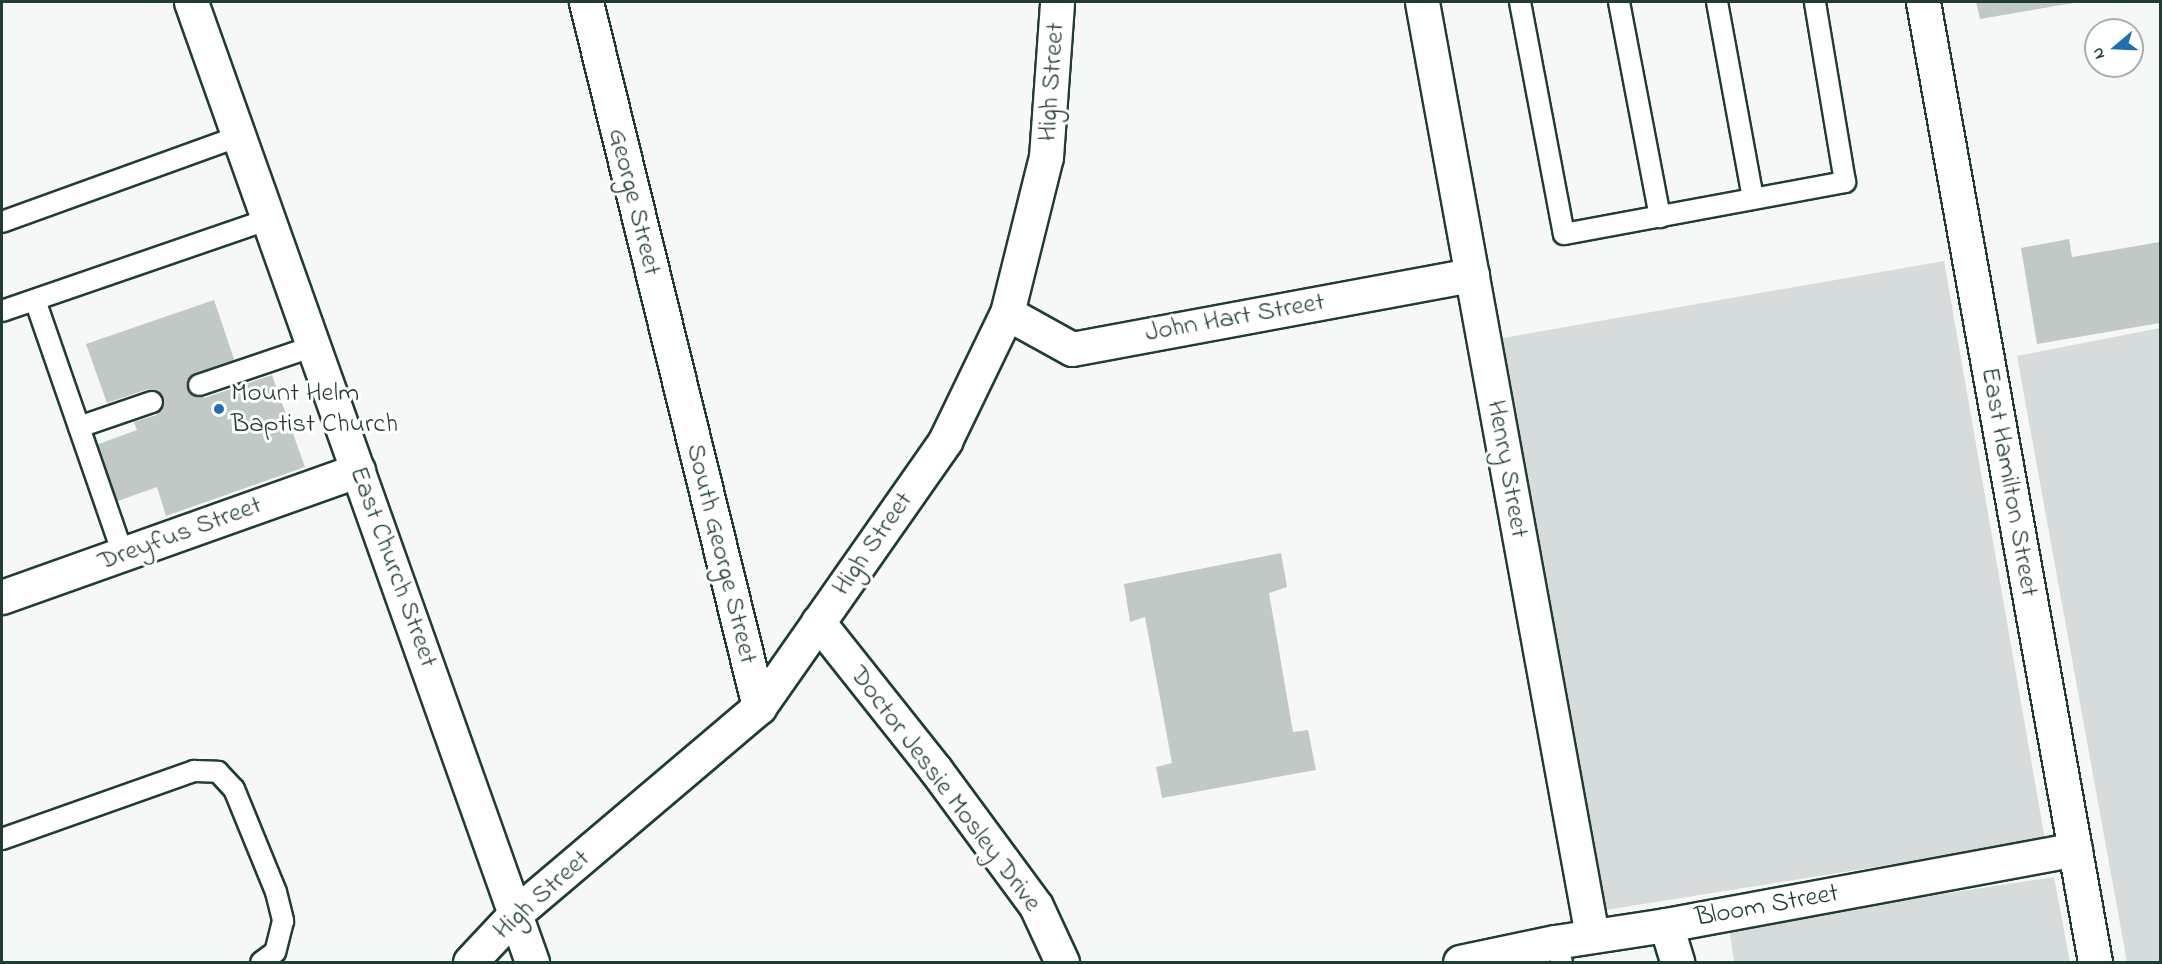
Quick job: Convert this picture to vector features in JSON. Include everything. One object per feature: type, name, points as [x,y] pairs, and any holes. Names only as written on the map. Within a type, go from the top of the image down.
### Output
[{"type":"street","name":"East Church Street","points":[[191,2],[532,963]]},
{"type":"street","name":"George Street","points":[[586,2],[682,402]]},
{"type":"street","name":"High Street","points":[[470,963],[515,914],[759,706],[945,441],[1007,313],[1046,157],[1057,2]]},
{"type":"street","name":"Henry Street","points":[[1422,2],[1592,936]]},
{"type":"street","name":"East Hamilton Street","points":[[1923,2],[2095,963]]},
{"type":"street","name":"John Hart Street","points":[[1007,313],[1072,349],[1472,275]]},
{"type":"street","name":"South George Street","points":[[682,402],[759,706]]},
{"type":"street","name":"Dreyfus Street","points":[[2,597],[358,470]]},
{"type":"street","name":"Doctor Jessie Mosley Drive","points":[[818,622],[935,769],[1036,906],[1062,963]]},
{"type":"street","name":"Bloom Street","points":[[1460,963],[1559,952],[1592,936],[1665,925],[2075,849]]},
{"type":"street","points":[[1665,925],[1677,963]]},
{"type":"lane","points":[[1520,2],[1564,234],[1845,182],[1815,2]]},
{"type":"lane","points":[[1619,2],[1660,217]]},
{"type":"lane","points":[[1717,2],[1753,199]]},
{"type":"lane","points":[[2,222],[239,136]]},
{"type":"lane","points":[[2,311],[269,219]]},
{"type":"lane","points":[[35,300],[123,554]]},
{"type":"lane","points":[[199,385],[314,346]]},
{"type":"lane","points":[[79,427],[152,402]]},
{"type":"lane","points":[[2,839],[194,771],[218,772],[234,789],[276,892],[283,921],[275,952],[261,963]]},
{"type":"shaded area","points":[[1944,261],[2045,840],[1599,911],[1497,339]]},
{"type":"shaded area","points":[[2160,328],[2160,962],[2127,962],[2017,356]]},
{"type":"shaded area","points":[[2054,877],[2070,962],[1734,962],[1729,927]]},
{"type":"building","points":[[1976,2],[2072,2],[2073,3],[1980,19]]},
{"type":"building","points":[[2069,239],[2072,257],[2160,242],[2160,323],[2037,344],[2021,248]]},
{"type":"building","name":"Mount Helm Baptist Church","points":[[214,300],[235,362],[196,376],[204,398],[272,375],[305,467],[166,516],[157,487],[115,502],[96,445],[137,430],[134,422],[157,415],[148,389],[107,403],[86,344]]},
{"type":"building","points":[[1281,553],[1287,587],[1269,593],[1293,732],[1308,730],[1316,770],[1162,798],[1156,767],[1172,763],[1145,617],[1130,622],[1124,584]]},
{"type":"place","name":"Mount Helm Baptist Church","points":[[219,409]]}]
